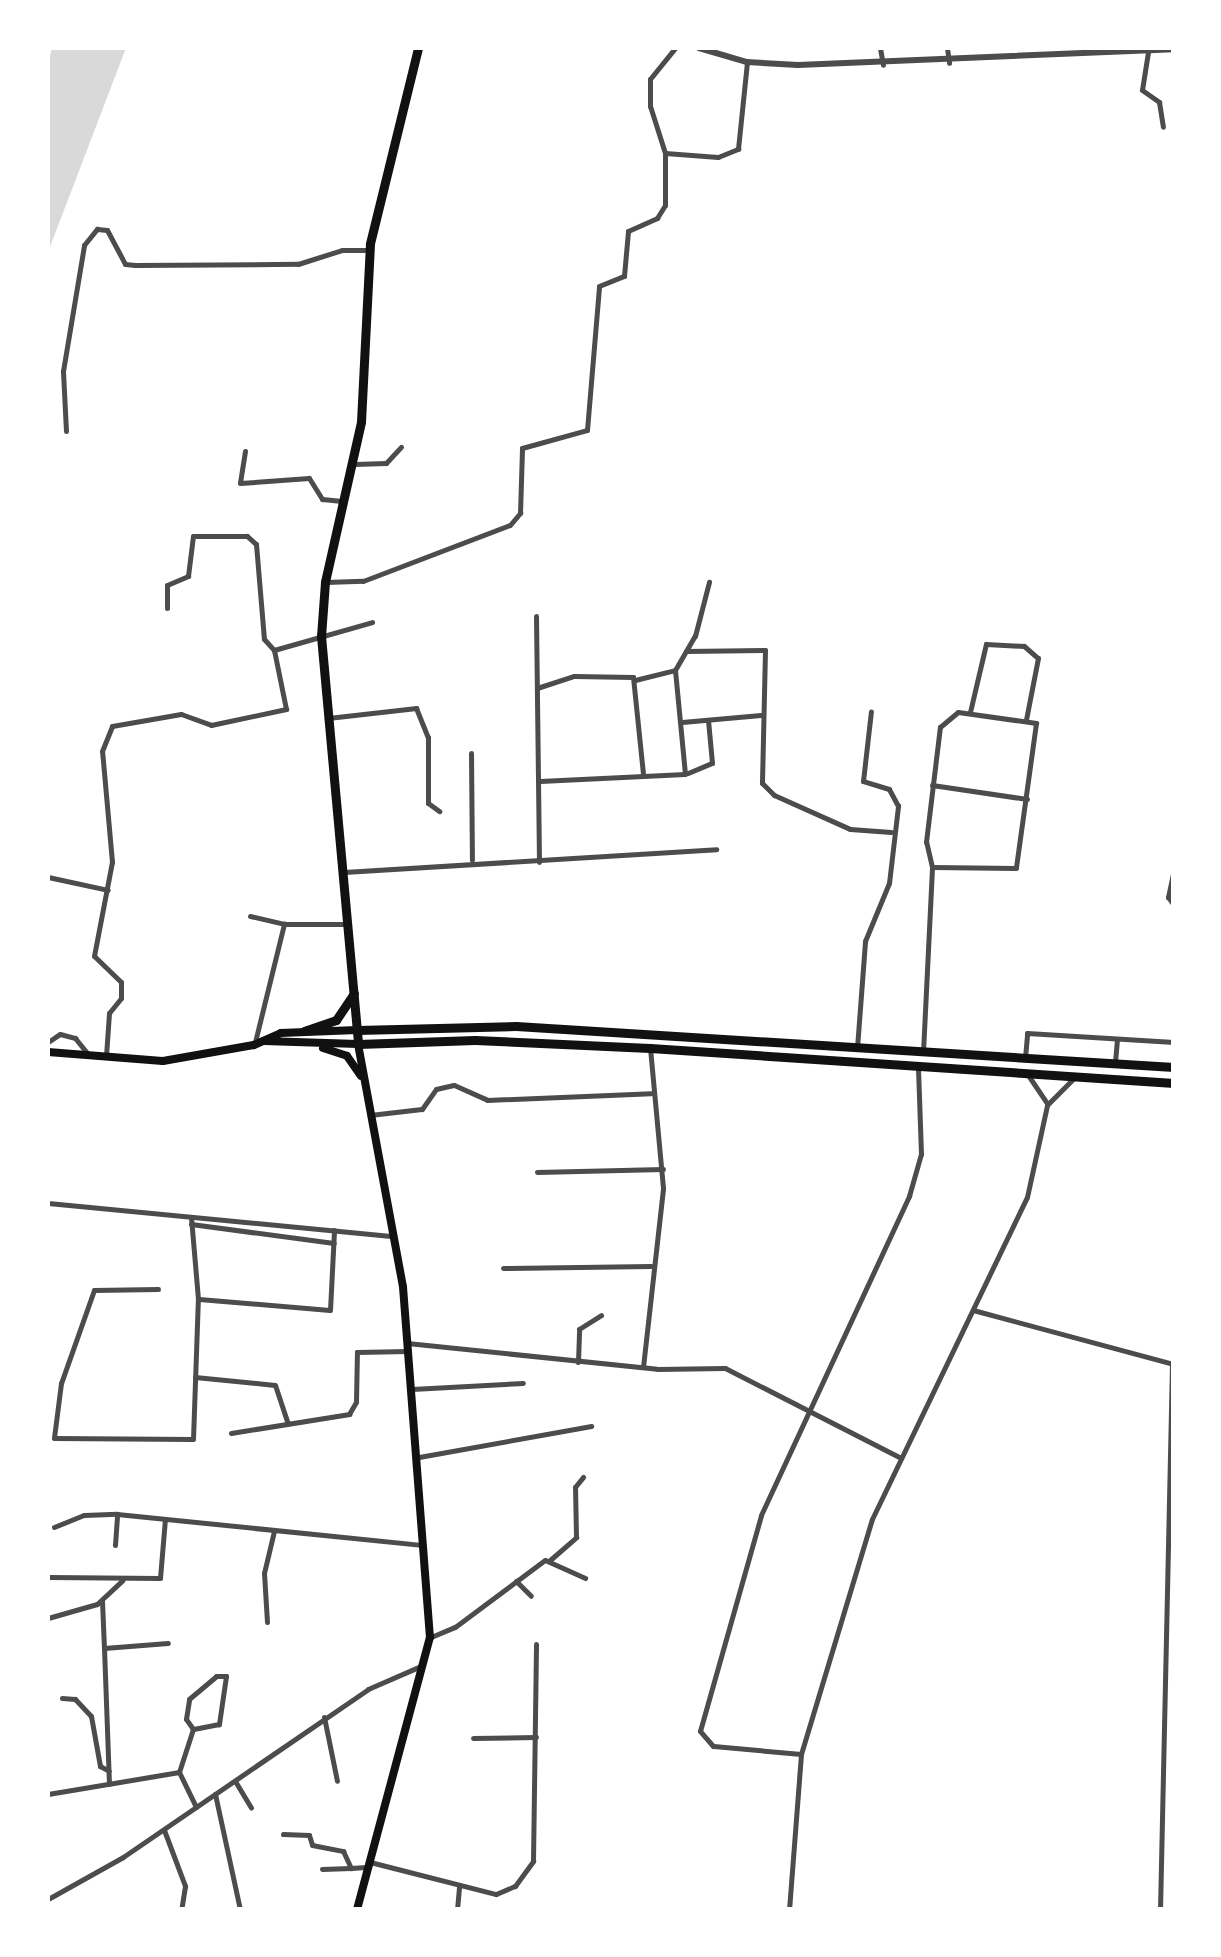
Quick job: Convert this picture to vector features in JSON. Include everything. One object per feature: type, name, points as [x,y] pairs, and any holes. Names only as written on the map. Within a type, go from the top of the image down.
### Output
[{"type":"main road","points":[[357,1910],[430,1637],[408,1347],[395,1236],[358,1044],[321,636],[325,582],[355,464],[370,250],[418,48]]},
{"type":"main road","points":[[48,1052],[106,1059],[177,1060],[254,1045],[336,1020],[354,992]]},
{"type":"main road","points":[[304,1031],[516,1026],[1174,1066]]},
{"type":"main road","points":[[264,1041],[358,1044],[475,1040],[650,1048],[1174,1083]]},
{"type":"main road","points":[[310,1044],[347,1056],[363,1080]]},
{"type":"street","points":[[325,582],[363,581],[425,562],[451,542],[518,518],[522,448],[588,430],[599,286],[626,274],[631,227],[663,212],[666,153],[650,106],[650,80],[675,48]]},
{"type":"street","points":[[699,48],[747,62],[883,65],[1174,50]]},
{"type":"street","points":[[880,48],[883,65]]},
{"type":"street","points":[[947,48],[949,63]]},
{"type":"street","points":[[1020,48],[1021,60]]},
{"type":"street","points":[[1148,52],[1142,90],[1159,102],[1163,127]]},
{"type":"street","points":[[666,153],[718,157],[738,149],[747,62]]},
{"type":"street","points":[[66,431],[63,370],[84,245],[97,229],[107,230],[119,257],[135,266],[298,264],[342,250],[370,250]]},
{"type":"street","points":[[355,464],[386,463],[401,446]]},
{"type":"street","points":[[245,451],[240,483],[309,478],[322,499],[346,501]]},
{"type":"street","points":[[106,1059],[109,1012],[121,998],[118,973],[94,956],[108,890],[112,846],[102,751],[112,726],[181,714],[211,725],[286,709],[274,650],[264,639],[256,544],[246,536],[193,536],[188,576],[168,585],[166,608]]},
{"type":"street","points":[[686,774],[675,670],[686,651],[709,582]]},
{"type":"street","points":[[536,616],[540,862]]},
{"type":"street","points":[[274,650],[372,622]]},
{"type":"street","points":[[970,712],[986,644],[1024,646],[1038,658],[1026,720]]},
{"type":"street","points":[[686,651],[765,650],[759,771],[767,790],[850,829],[891,832]]},
{"type":"street","points":[[537,688],[574,676],[625,674],[635,680],[675,670]]},
{"type":"street","points":[[635,680],[643,775]]},
{"type":"street","points":[[326,718],[416,708],[428,737],[428,803],[439,811]]},
{"type":"street","points":[[858,1048],[866,941],[889,883],[897,798],[862,776],[871,711]]},
{"type":"street","points":[[923,1052],[932,867],[926,842],[940,728],[946,717],[970,712],[1026,720],[1038,730],[1016,868],[932,867]]},
{"type":"street","points":[[682,722],[761,714]]},
{"type":"street","points":[[540,781],[686,774],[712,763],[708,719]]},
{"type":"street","points":[[470,753],[472,860]]},
{"type":"street","points":[[932,784],[1027,799]]},
{"type":"street","points":[[341,872],[472,860],[495,866],[716,849]]},
{"type":"street","points":[[1174,869],[1168,897],[1174,905]]},
{"type":"street","points":[[48,877],[108,890]]},
{"type":"street","points":[[250,916],[284,924],[346,924]]},
{"type":"street","points":[[254,1045],[284,924]]},
{"type":"street","points":[[1025,1058],[1027,1033],[1174,1042]]},
{"type":"street","points":[[48,1042],[60,1034],[76,1038],[90,1058]]},
{"type":"street","points":[[1115,1063],[1117,1040]]},
{"type":"street","points":[[642,1367],[662,1169],[651,1093],[650,1048]]},
{"type":"street","points":[[801,1754],[713,1746],[700,1730],[761,1514],[806,1407],[909,1196],[921,1154],[917,1064]]},
{"type":"street","points":[[1023,1073],[1040,1084],[1047,1105]]},
{"type":"street","points":[[789,1910],[801,1754],[872,1519],[1027,1197],[1047,1105],[1063,1084],[1087,1076]]},
{"type":"street","points":[[370,1115],[422,1109],[436,1089],[454,1085],[486,1100],[651,1093]]},
{"type":"street","points":[[536,1172],[662,1169]]},
{"type":"street","points":[[48,1203],[334,1243]]},
{"type":"street","points":[[191,1220],[395,1236]]},
{"type":"street","points":[[158,1289],[94,1290],[76,1332],[50,1433],[60,1440],[193,1440],[198,1299],[191,1220]]},
{"type":"street","points":[[198,1299],[323,1312],[334,1298],[334,1230]]},
{"type":"street","points":[[503,1268],[651,1266]]},
{"type":"street","points":[[973,1310],[1173,1364],[1160,1910]]},
{"type":"street","points":[[578,1362],[579,1329],[601,1315]]},
{"type":"street","points":[[231,1433],[355,1410],[360,1350],[408,1347],[642,1367],[725,1368],[899,1457]]},
{"type":"street","points":[[194,1377],[274,1385],[288,1424]]},
{"type":"street","points":[[412,1388],[523,1384]]},
{"type":"street","points":[[418,1457],[591,1426]]},
{"type":"street","points":[[430,1637],[454,1628],[576,1537],[576,1487],[584,1477]]},
{"type":"street","points":[[54,1527],[84,1515],[117,1514],[426,1545]]},
{"type":"street","points":[[115,1546],[117,1514]]},
{"type":"street","points":[[48,1577],[162,1577],[165,1520]]},
{"type":"street","points":[[267,1622],[264,1573],[274,1531]]},
{"type":"street","points":[[550,1560],[585,1578]]},
{"type":"street","points":[[48,1618],[102,1601],[125,1578]]},
{"type":"street","points":[[516,1582],[530,1596]]},
{"type":"street","points":[[102,1601],[109,1784]]},
{"type":"street","points":[[104,1648],[168,1643]]},
{"type":"street","points":[[322,1868],[367,1864],[505,1894],[533,1861],[536,1644]]},
{"type":"street","points":[[48,1899],[164,1830],[368,1688],[422,1666]]},
{"type":"street","points":[[193,1729],[219,1724],[226,1676],[190,1697],[186,1716],[193,1729],[179,1772],[196,1807]]},
{"type":"street","points":[[62,1698],[75,1698],[92,1716],[100,1766],[108,1772]]},
{"type":"street","points":[[92,1716],[106,1715]]},
{"type":"street","points":[[324,1718],[337,1780]]},
{"type":"street","points":[[474,1738],[536,1738]]},
{"type":"street","points":[[48,1794],[179,1772]]},
{"type":"street","points":[[235,1780],[251,1808]]},
{"type":"street","points":[[215,1794],[240,1910]]},
{"type":"street","points":[[164,1830],[185,1886],[182,1910]]},
{"type":"street","points":[[284,1834],[309,1835],[312,1845],[341,1850],[352,1868]]},
{"type":"street","points":[[456,1910],[459,1885]]},
{"type":"shaded area","points":[[52,48],[126,48],[48,252],[48,64]]}]
